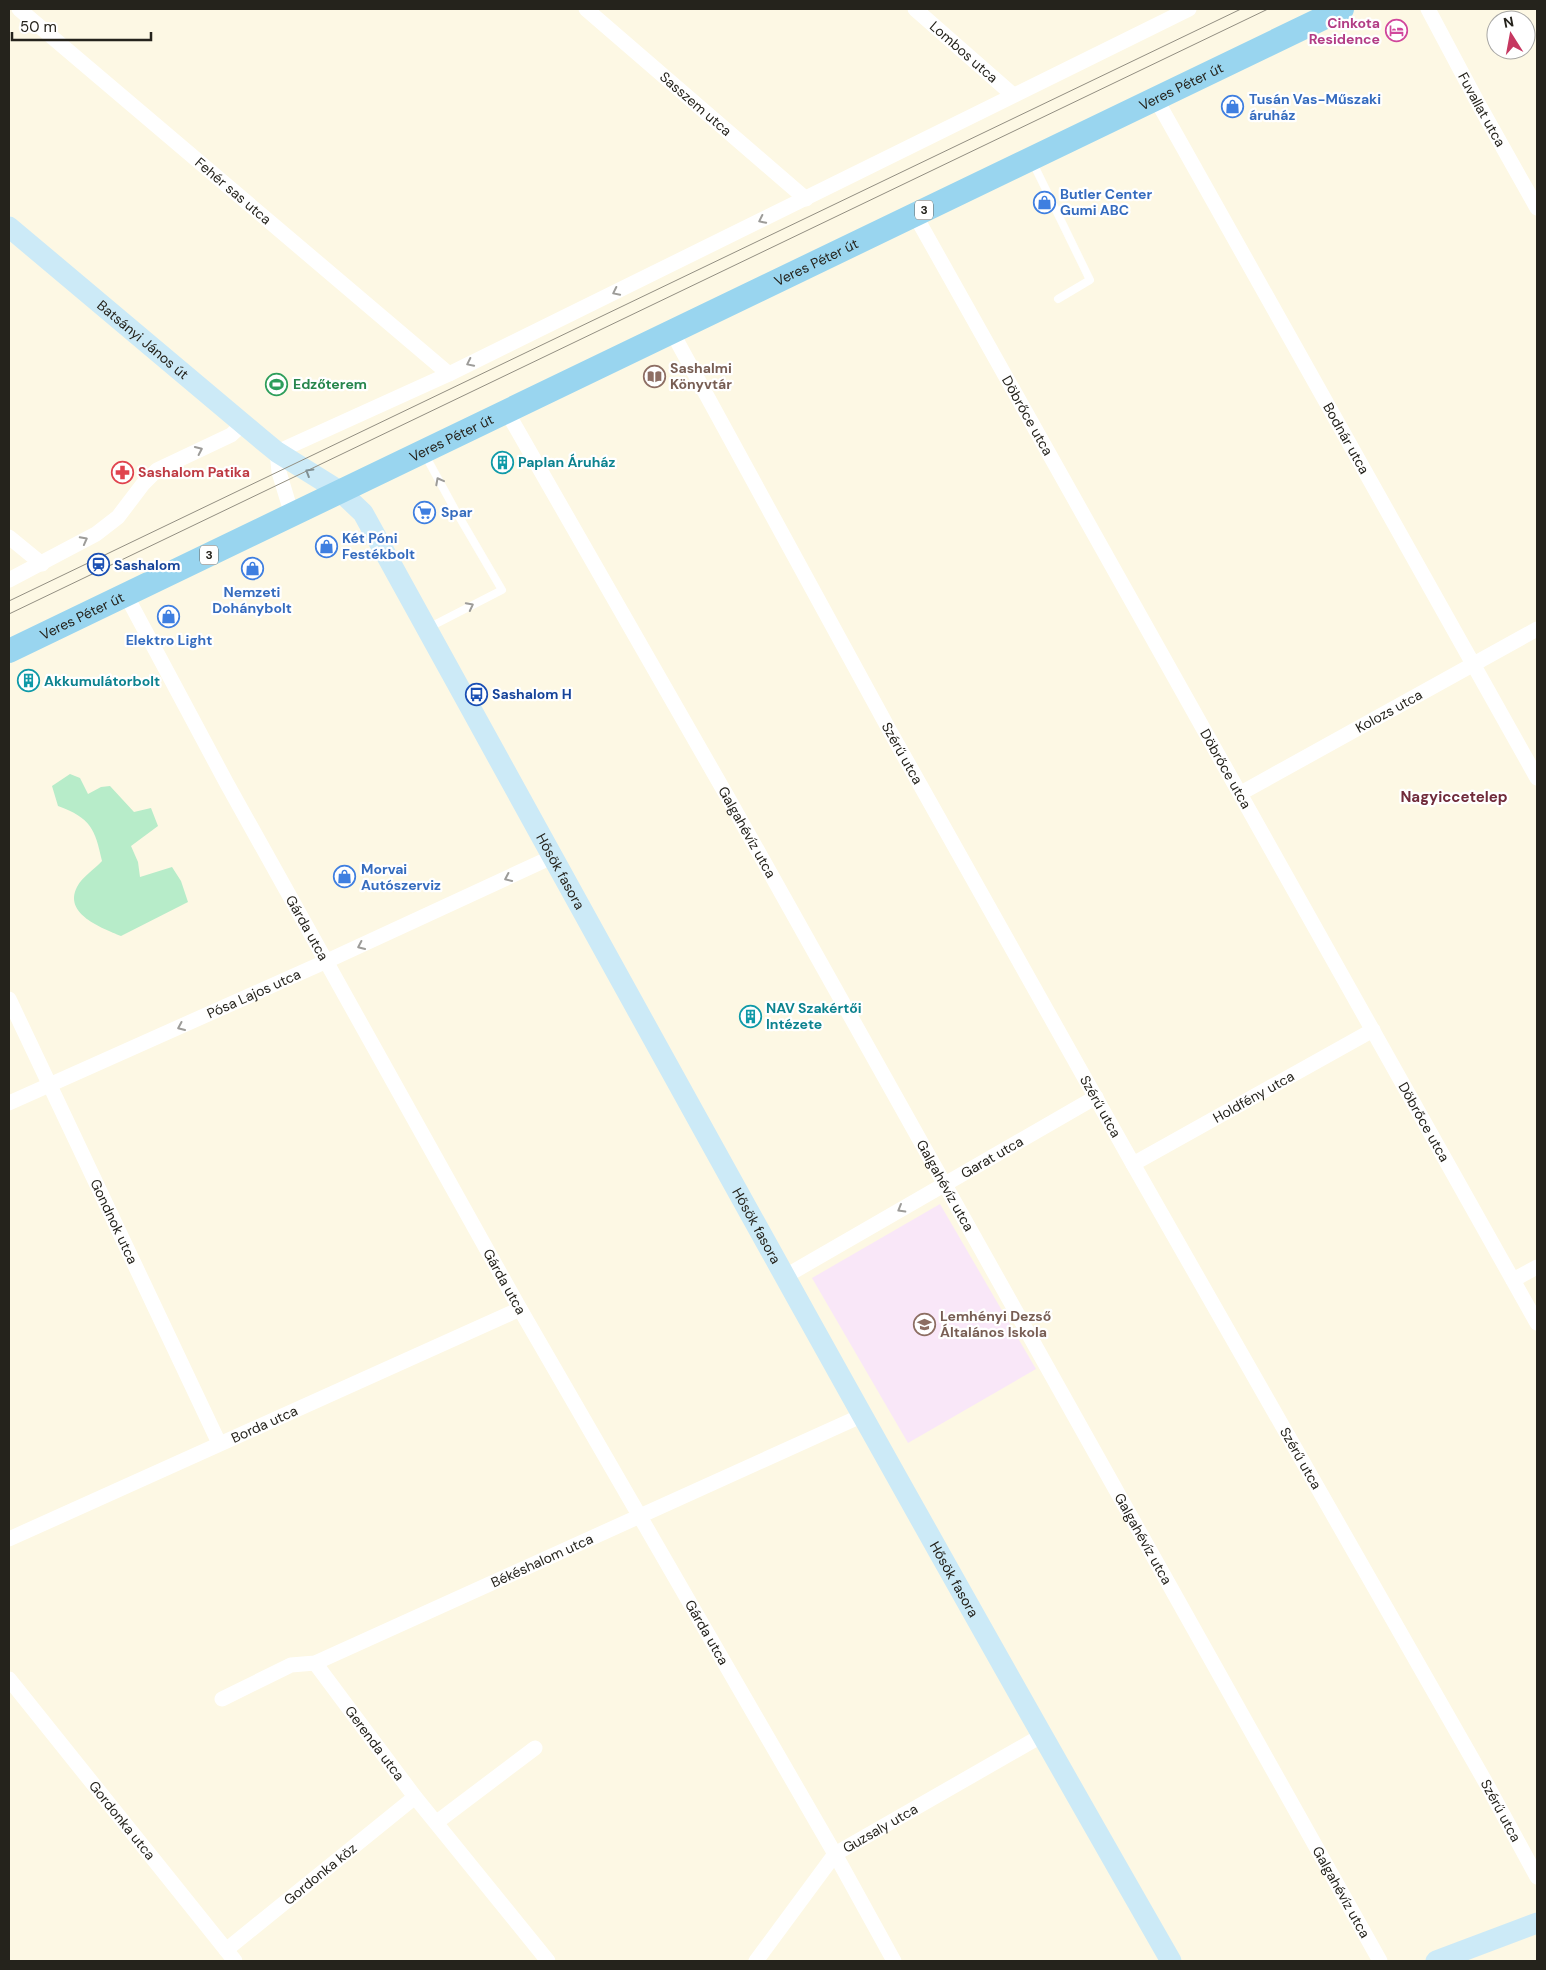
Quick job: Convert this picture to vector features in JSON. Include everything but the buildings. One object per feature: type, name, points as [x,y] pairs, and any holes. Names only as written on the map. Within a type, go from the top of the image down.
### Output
[{"type":"main road","name":"Veres Péter út","points":[[9,651],[1342,9]]},
{"type":"street","name":"Fehér sas utca","points":[[19,9],[449,374]]},
{"type":"street","name":"Sasszem utca","points":[[586,9],[806,199]]},
{"type":"street","name":"Lombos utca","points":[[915,9],[1013,95]]},
{"type":"street","points":[[292,515],[279,472],[277,452],[449,374],[1189,9]]},
{"type":"street","name":"Fuvallat utca","points":[[1428,9],[1537,208]]},
{"type":"street","name":"Bodnár utca","points":[[1156,99],[1537,778]]},
{"type":"street","name":"Döbrőce utca","points":[[915,215],[1537,1323]]},
{"type":"street","name":"Batsányi János út","points":[[9,227],[277,452],[341,492]]},
{"type":"street","name":"Szérű utca","points":[[672,332],[891,732],[1133,1164],[1299,1451],[1537,1877]]},
{"type":"street","name":"Galgahévíz utca","points":[[507,412],[727,796],[1380,1961]]},
{"type":"street","points":[[9,580],[96,534],[118,517],[143,484],[157,470],[231,435],[243,424]]},
{"type":"street","name":"Hősök fasora","points":[[341,492],[363,513],[784,1277],[1041,1736],[1171,1961]]},
{"type":"street","points":[[9,537],[42,564]]},
{"type":"street","name":"Gárda utca","points":[[126,595],[212,756],[520,1309],[835,1854],[894,1961]]},
{"type":"street","name":"Kolozs utca","points":[[1241,793],[1537,629]]},
{"type":"street","name":"Pósa Lajos utca","points":[[9,1103],[327,961],[552,857]]},
{"type":"street","name":"Gondnok utca","points":[[9,999],[219,1443]]},
{"type":"street","name":"Holdfény utca","points":[[1133,1164],[1373,1030]]},
{"type":"street","name":"Garat utca","points":[[784,1277],[943,1184],[1096,1098]]},
{"type":"street","points":[[1513,1280],[1537,1267]]},
{"type":"street","name":"Borda utca","points":[[9,1539],[520,1309]]},
{"type":"street","name":"Békéshalom utca","points":[[222,1699],[291,1665],[315,1663],[862,1416]]},
{"type":"street","name":"Gerenda utca","points":[[315,1663],[415,1797],[548,1961]]},
{"type":"street","name":"Gordonka utca","points":[[9,1679],[230,1956]]},
{"type":"street","name":"Guzsaly utca","points":[[756,1961],[835,1854],[1041,1736]]},
{"type":"street","points":[[436,1822],[535,1748]]},
{"type":"street","name":"Gordonka köz","points":[[230,1956],[415,1797]]},
{"type":"street","points":[[1436,1961],[1537,1923]]},
{"type":"lane","points":[[1031,159],[1090,280],[1058,299]]},
{"type":"lane","points":[[424,452],[502,590],[426,629]]},
{"type":"shaded area","name":"Lemhényi Dezső Általános Iskola","points":[[940,1204],[1036,1369],[908,1443],[812,1278]]},
{"type":"green space","points":[[70,774],[80,778],[88,794],[101,787],[110,786],[134,812],[151,808],[158,826],[131,846],[138,862],[140,877],[172,867],[181,881],[188,902],[121,936],[95,924],[80,912],[75,905],[74,897],[77,887],[102,861],[97,841],[90,826],[78,815],[58,806],[52,786]]},
{"type":"tram line","points":[[9,601],[1241,9]]},
{"type":"tram line","points":[[9,614],[1268,9]]},
{"type":"place","name":"Cinkota Residence","points":[[1396,31]]},
{"type":"place","name":"Tusán Vas-Műszaki áruház","points":[[1233,107]]},
{"type":"place","name":"Butler Center Gumi ABC","points":[[1044,202]]},
{"type":"place","name":"Sashalmi Könyvtár","points":[[654,376]]},
{"type":"place","name":"Edzőterem","points":[[277,384]]},
{"type":"place","name":"Paplan Áruház","points":[[502,462]]},
{"type":"place","name":"Sashalom Patika","points":[[122,472]]},
{"type":"place","name":"Spar","points":[[425,512]]},
{"type":"place","name":"Két Póni Festékbolt","points":[[326,546]]},
{"type":"place","name":"Sashalom","points":[[98,565]]},
{"type":"place","name":"Nemzeti Dohánybolt","points":[[252,569]]},
{"type":"place","name":"Elektro Light","points":[[169,617]]},
{"type":"place","name":"Akkumulátorbolt","points":[[28,681]]},
{"type":"place","name":"Sashalom H","points":[[476,694]]},
{"type":"place","name":"Morvai Autószerviz","points":[[345,877]]},
{"type":"place","name":"NAV Szakértői Intézete","points":[[750,1016]]},
{"type":"place","name":"Lemhényi Dezső Általános Iskola","points":[[924,1324]]},
{"type":"district","name":"Nagyiccetelep","points":[[1454,797]]}]
